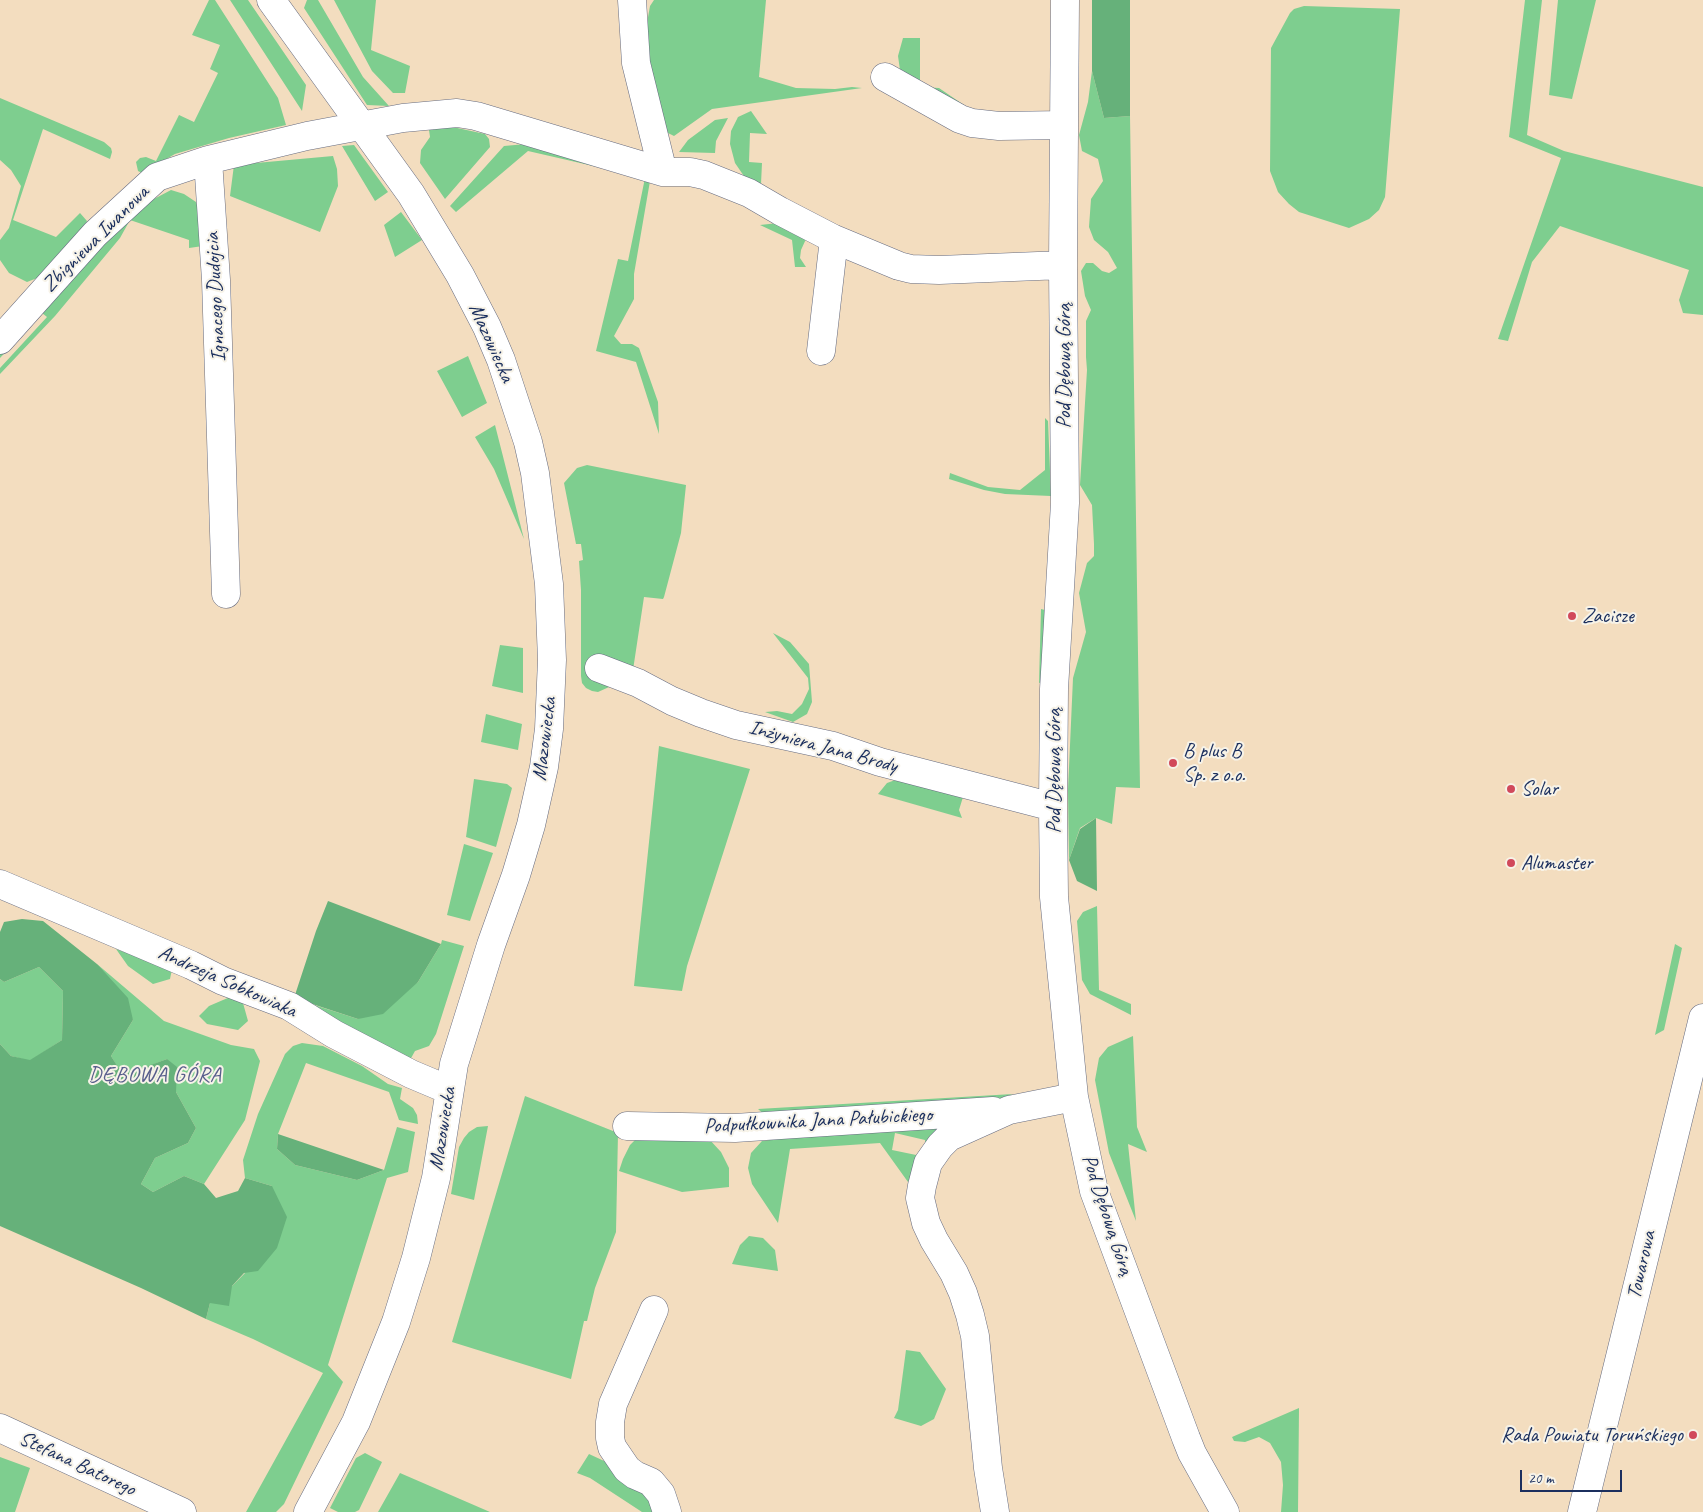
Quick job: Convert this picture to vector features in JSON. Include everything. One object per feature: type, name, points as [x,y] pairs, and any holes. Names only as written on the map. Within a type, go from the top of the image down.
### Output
[{"type":"street","name":"Mazowiecka","points":[[271,0],[411,194],[460,275],[502,360],[528,442],[535,473],[549,584],[552,660],[552,703],[544,767],[532,824],[463,1032],[449,1090],[436,1178],[416,1258],[396,1322],[356,1422],[308,1512]]},
{"type":"street","points":[[632,0],[636,63],[663,172]]},
{"type":"street","name":"Pod Dębową Górą","points":[[1065,0],[1065,503],[1054,688],[1053,807],[1054,897],[1074,1096],[1094,1191],[1192,1453],[1225,1512]]},
{"type":"street","points":[[885,77],[960,119],[972,123],[999,126],[1064,125]]},
{"type":"street","points":[[208,160],[307,136],[403,118],[458,113],[476,116],[663,172],[690,172],[704,175],[733,185],[834,239],[888,262],[911,269],[939,270],[1064,265]]},
{"type":"street","name":"Zbigniewa Iwanowa","points":[[0,340],[95,234],[157,177],[208,160]]},
{"type":"street","name":"Ignacego Dudojcia","points":[[208,160],[216,280],[226,594]]},
{"type":"street","points":[[820,351],[834,239]]},
{"type":"street","name":"Inżyniera Jana Brody","points":[[599,668],[702,713],[736,725],[833,746],[880,762],[1053,807]]},
{"type":"street","name":"Andrzeja Sobkowiaka","points":[[0,884],[192,965],[223,981],[289,1006],[334,1034],[411,1074],[449,1090]]},
{"type":"street","name":"Towarowa","points":[[1582,1512],[1703,1018]]},
{"type":"street","name":"Podpułkownika Jana Pałubickiego","points":[[627,1126],[735,1128],[1009,1110],[1074,1096]]},
{"type":"street","name":"Podpułkownika Jana Pałubickiego","points":[[995,1512],[988,1468],[975,1336],[970,1314],[964,1293],[954,1272],[926,1223],[920,1198],[924,1173],[928,1164],[940,1146],[949,1137],[1009,1110]]},
{"type":"street","points":[[654,1310],[613,1404],[610,1422],[612,1447],[617,1455],[627,1469],[651,1482],[664,1501],[667,1512]]},
{"type":"street","name":"Stefana Batorego","points":[[0,1428],[182,1512]]},
{"type":"green space","points":[[209,0],[215,0],[278,98],[286,125],[229,138],[175,154],[142,173],[138,171],[136,162],[140,158],[146,157],[156,161],[179,115],[194,122],[218,73],[210,69],[220,45],[192,35]]},
{"type":"green space","points":[[230,0],[248,0],[306,85],[302,111]]},
{"type":"green space","points":[[307,0],[318,0],[363,77],[389,106],[367,105],[304,8]]},
{"type":"green space","points":[[334,0],[376,0],[371,50],[410,66],[405,93],[393,93],[372,71]]},
{"type":"green space","points":[[654,0],[766,0],[759,77],[796,88],[862,88],[712,109],[674,136],[666,132],[656,109],[645,34],[650,6]]},
{"type":"green space","points":[[1092,0],[1130,0],[1130,116],[1104,118],[1092,71]]},
{"type":"green space","points":[[1525,0],[1542,0],[1527,135],[1564,151],[1703,187],[1703,315],[1683,313],[1679,300],[1689,270],[1560,226],[1532,262],[1508,341],[1498,339],[1561,158],[1509,137]]},
{"type":"green space","points":[[1558,0],[1596,0],[1572,99],[1549,95]]},
{"type":"green space","points":[[1304,6],[1400,9],[1385,197],[1379,210],[1369,219],[1349,228],[1299,212],[1278,192],[1270,171],[1271,48],[1290,13],[1294,9]]},
{"type":"green space","points":[[903,38],[920,38],[920,87],[939,88],[980,116],[910,86],[900,70],[898,56]]},
{"type":"green space","points":[[1092,71],[1104,118],[1130,116],[1140,788],[1116,787],[1112,824],[1096,818],[1080,828],[1069,860],[1068,790],[1073,678],[1086,632],[1079,593],[1087,563],[1094,556],[1092,505],[1080,485],[1087,370],[1086,321],[1091,310],[1085,296],[1081,271],[1086,263],[1093,263],[1102,271],[1109,273],[1117,268],[1108,252],[1094,240],[1089,227],[1091,199],[1103,181],[1098,159],[1082,151],[1079,135],[1088,102]]},
{"type":"green space","points":[[0,98],[104,142],[111,148],[112,152],[110,159],[43,129],[13,220],[56,237],[80,213],[87,221],[80,237],[45,275],[27,282],[9,273],[0,260],[0,240],[9,228],[21,186],[11,170],[0,160]]},
{"type":"green space","points":[[751,111],[767,134],[750,133],[749,162],[762,163],[761,184],[824,221],[748,182],[735,163],[730,144],[731,131],[738,117]]},
{"type":"green space","points":[[728,118],[716,141],[715,153],[679,152],[688,140],[715,120]]},
{"type":"green space","points":[[448,126],[485,134],[489,139],[490,147],[445,199],[420,163],[421,150],[430,137],[429,130]]},
{"type":"green space","points":[[526,144],[628,174],[528,151],[456,212],[450,206],[504,146]]},
{"type":"green space","points":[[354,145],[388,192],[375,201],[342,146]]},
{"type":"green space","points":[[333,156],[337,169],[338,186],[320,232],[230,196],[234,165]]},
{"type":"green space","points":[[645,178],[650,181],[634,274],[634,299],[614,336],[621,344],[632,344],[639,348],[658,402],[659,434],[636,362],[596,351],[618,259],[628,261]]},
{"type":"green space","points":[[171,190],[184,194],[196,202],[201,216],[203,246],[189,248],[189,240],[130,220],[120,238],[55,316],[0,374],[0,368],[47,317],[42,313],[0,358],[0,352],[135,209]]},
{"type":"green space","points":[[401,212],[422,240],[395,257],[384,225]]},
{"type":"green space","points":[[778,223],[806,239],[800,258],[806,267],[795,267],[792,240],[760,225]]},
{"type":"green space","points":[[468,356],[487,403],[462,417],[437,371]]},
{"type":"green space","points":[[1045,418],[1048,421],[1051,496],[1005,494],[984,490],[949,479],[950,473],[988,487],[1020,490],[1045,470]]},
{"type":"green space","points":[[495,425],[524,539],[494,469],[475,437]]},
{"type":"green space","points":[[587,465],[686,485],[681,533],[664,597],[663,599],[644,597],[633,670],[618,683],[598,692],[586,688],[582,683],[579,561],[583,560],[581,544],[576,544],[564,483],[577,468]]},
{"type":"green space","points":[[1041,609],[1049,611],[1045,681],[1039,683]]},
{"type":"green space","points":[[773,633],[790,642],[809,664],[812,702],[807,714],[793,722],[765,712],[777,711],[792,714],[802,704],[809,689],[808,678]]},
{"type":"green space","points":[[500,645],[523,648],[523,693],[492,686]]},
{"type":"green space","points":[[486,714],[522,724],[518,750],[481,742]]},
{"type":"green space","points":[[659,746],[750,769],[687,966],[682,991],[634,986]]},
{"type":"green space","points":[[474,779],[507,784],[512,788],[496,847],[466,837]]},
{"type":"green space","points":[[898,779],[963,797],[959,810],[962,818],[878,794],[887,783]]},
{"type":"green space","points":[[1096,818],[1097,891],[1077,881],[1069,860],[1080,829]]},
{"type":"green space","points":[[464,844],[493,853],[470,921],[447,915]]},
{"type":"green space","points":[[328,901],[441,944],[418,982],[383,1014],[358,1019],[294,998]]},
{"type":"green space","points":[[1097,906],[1099,990],[1131,1004],[1131,1015],[1090,994],[1082,980],[1077,921],[1083,912]]},
{"type":"green space","points":[[22,919],[43,921],[97,964],[128,998],[133,1020],[111,1056],[123,1075],[167,1059],[177,1067],[176,1092],[196,1128],[188,1143],[155,1158],[141,1184],[153,1192],[184,1176],[204,1184],[216,1198],[238,1191],[245,1178],[272,1186],[287,1217],[277,1248],[258,1271],[244,1273],[232,1286],[229,1306],[210,1303],[206,1319],[141,1288],[0,1226],[0,1044],[11,1056],[30,1060],[62,1040],[63,991],[39,967],[4,982],[0,979],[0,932],[4,922]]},
{"type":"green space","points":[[442,940],[464,946],[436,1034],[429,1046],[415,1051],[410,1060],[370,1047],[305,1002],[358,1019],[418,982]]},
{"type":"green space","points":[[1675,944],[1682,948],[1664,1030],[1655,1035]]},
{"type":"green space","points":[[116,949],[172,969],[170,979],[153,984],[128,966]]},
{"type":"green space","points":[[97,964],[164,1021],[231,1045],[254,1049],[260,1061],[245,1120],[204,1184],[184,1176],[153,1192],[141,1184],[155,1158],[188,1143],[196,1128],[176,1092],[167,1059],[123,1076],[111,1056],[133,1020]]},
{"type":"green space","points":[[39,967],[63,991],[62,1040],[30,1061],[11,1056],[0,1044],[0,979],[4,982]]},
{"type":"green space","points":[[230,997],[243,1003],[248,1021],[238,1030],[207,1024],[199,1016],[209,1006]]},
{"type":"green space","points":[[1133,1036],[1137,1127],[1147,1152],[1128,1144],[1136,1221],[1109,1153],[1095,1080],[1099,1058],[1108,1047]]},
{"type":"green space","points":[[302,1043],[323,1046],[362,1066],[388,1084],[402,1088],[400,1099],[413,1108],[417,1115],[418,1124],[399,1120],[389,1092],[306,1063],[278,1134],[277,1149],[295,1165],[357,1180],[384,1170],[397,1127],[415,1132],[408,1172],[387,1178],[328,1365],[343,1382],[284,1504],[276,1512],[246,1512],[323,1373],[253,1339],[206,1319],[210,1303],[245,1273],[272,1186],[245,1178],[243,1160],[258,1114],[285,1054],[293,1046]]},
{"type":"green space","points":[[1013,1094],[983,1104],[766,1116],[758,1109]]},
{"type":"green space","points":[[525,1096],[618,1133],[616,1232],[595,1288],[587,1321],[584,1321],[571,1379],[452,1342]]},
{"type":"green space","points":[[941,1117],[936,1141],[925,1142],[925,1140],[895,1133],[892,1150],[921,1156],[908,1182],[880,1143],[790,1149],[778,1223],[752,1184],[748,1168],[751,1153],[762,1141]]},
{"type":"green space","points":[[488,1126],[474,1200],[451,1194],[459,1147],[469,1132],[477,1127]]},
{"type":"green space","points":[[278,1134],[384,1170],[357,1180],[295,1165],[277,1149]]},
{"type":"green space","points":[[640,1135],[709,1139],[721,1152],[729,1168],[729,1187],[682,1192],[619,1171],[630,1145]]},
{"type":"green space","points":[[749,1236],[763,1238],[775,1250],[778,1271],[732,1264],[740,1245]]},
{"type":"green space","points":[[906,1350],[920,1352],[946,1389],[934,1419],[921,1426],[894,1418],[898,1410]]},
{"type":"green space","points":[[1299,1408],[1298,1512],[1281,1512],[1283,1485],[1281,1462],[1270,1443],[1259,1437],[1245,1442],[1234,1441],[1232,1437]]},
{"type":"green space","points":[[365,1453],[382,1462],[359,1510],[355,1512],[338,1512],[330,1508],[356,1458]]},
{"type":"green space","points":[[589,1454],[615,1466],[653,1496],[656,1512],[642,1512],[590,1478],[577,1473]]},
{"type":"green space","points":[[0,1457],[30,1468],[15,1512],[0,1512]]},
{"type":"green space","points":[[400,1473],[490,1512],[378,1512]]},
{"type":"place","name":"Zacisze","points":[[1572,616]]},
{"type":"place","name":"B plus B Sp. z o.o.","points":[[1173,763]]},
{"type":"place","name":"Solar","points":[[1511,789]]},
{"type":"place","name":"Alumaster","points":[[1511,863]]},
{"type":"place","name":"Rada Powiatu Toruńskiego","points":[[1693,1435]]},
{"type":"district","name":"DĘBOWA GÓRA","points":[[155,1075]]}]
